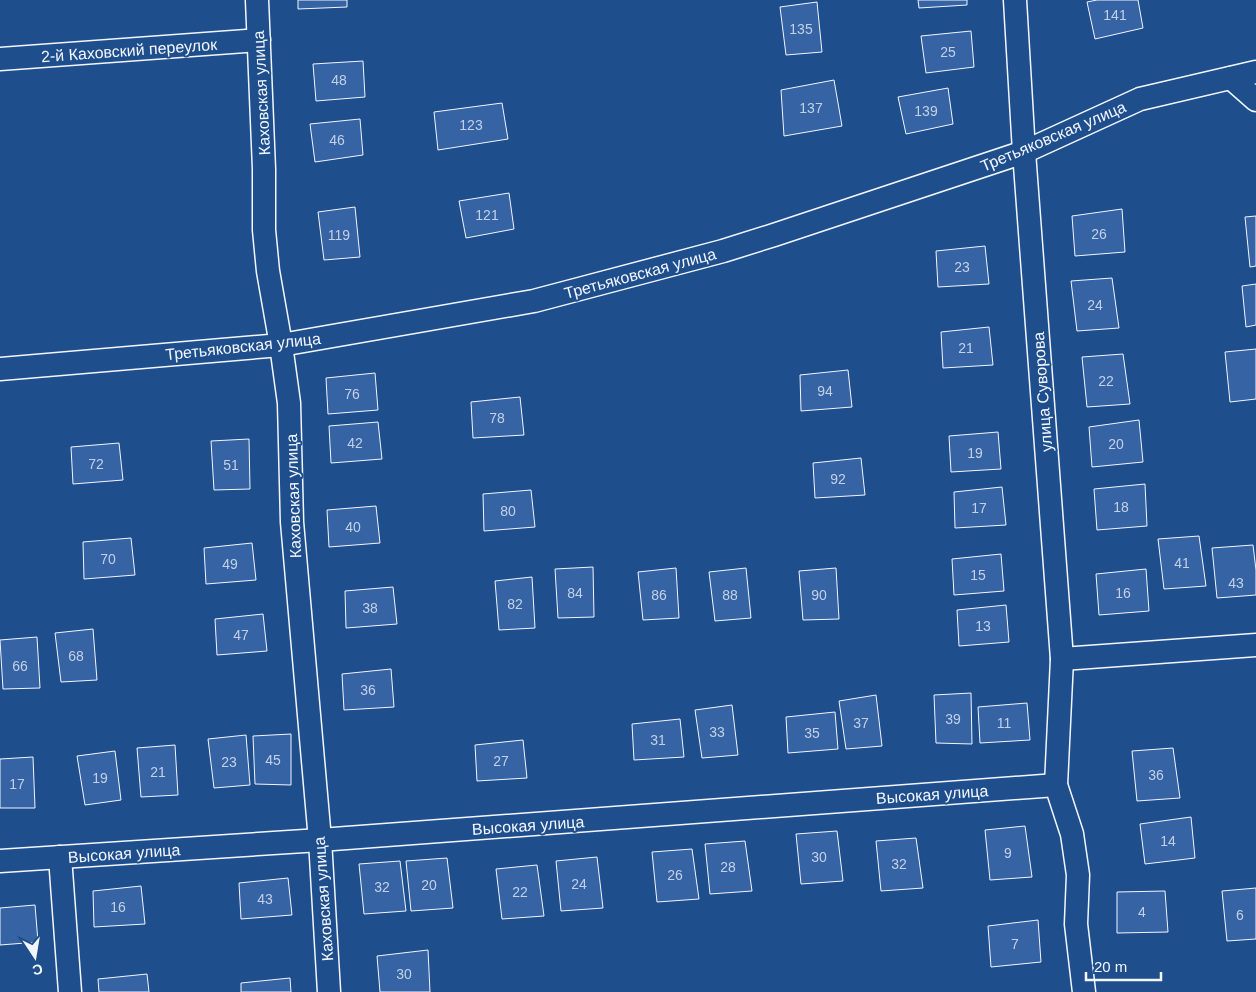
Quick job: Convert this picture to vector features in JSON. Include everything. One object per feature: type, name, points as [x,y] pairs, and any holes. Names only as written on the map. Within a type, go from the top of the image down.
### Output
[{"type":"street","name":"Каховская улица","points":[[257,0],[264,169],[264,230],[268,271],[289,403],[292,522],[320,840],[329,992]]},
{"type":"street","name":"улица Суворова","points":[[1015,0],[1024,152],[1062,659],[1056,785]]},
{"type":"street","name":"2-й Каховский переулок","points":[[0,59],[259,40]]},
{"type":"street","name":"Третьяковская улица","points":[[0,369],[281,345],[534,301],[723,251],[1024,152],[1140,99],[1256,72]]},
{"type":"street","points":[[1231,78],[1256,100]]},
{"type":"street","points":[[1062,659],[1256,645]]},
{"type":"street","points":[[1056,785],[1072,834],[1078,875],[1076,924],[1084,992]]},
{"type":"street","name":"Высокая улица","points":[[0,861],[320,840],[1056,785]]},
{"type":"street","points":[[60,857],[70,992]]},
{"type":"building","points":[[298,0],[347,0],[347,7],[298,9]]},
{"type":"building","points":[[918,0],[967,0],[967,5],[919,8]]},
{"type":"building","points":[[1097,0],[1138,0],[1143,28],[1095,39],[1087,2]]},
{"type":"building","points":[[817,2],[822,52],[786,55],[780,7]]},
{"type":"building","points":[[971,31],[974,67],[926,73],[921,36]]},
{"type":"building","points":[[363,61],[365,97],[316,101],[313,64]]},
{"type":"building","points":[[834,80],[842,126],[784,136],[781,90]]},
{"type":"building","points":[[948,88],[953,124],[906,134],[898,97]]},
{"type":"building","points":[[502,103],[508,139],[438,150],[434,112]]},
{"type":"building","points":[[360,119],[363,155],[315,162],[310,124]]},
{"type":"building","points":[[509,193],[514,229],[466,238],[459,201]]},
{"type":"building","points":[[355,207],[360,257],[324,260],[318,212]]},
{"type":"building","points":[[1122,209],[1125,252],[1075,256],[1072,216]]},
{"type":"building","points":[[1256,216],[1256,266],[1250,267],[1245,217]]},
{"type":"building","points":[[985,246],[989,284],[938,287],[936,251]]},
{"type":"building","points":[[1112,278],[1119,328],[1077,331],[1071,281]]},
{"type":"building","points":[[1256,284],[1256,325],[1246,327],[1242,286]]},
{"type":"building","points":[[989,327],[993,365],[943,368],[941,332]]},
{"type":"building","points":[[1256,349],[1256,399],[1230,402],[1225,352]]},
{"type":"building","points":[[1123,354],[1130,404],[1087,407],[1082,357]]},
{"type":"building","points":[[848,370],[852,407],[801,411],[800,375]]},
{"type":"building","points":[[375,373],[378,410],[328,414],[326,378]]},
{"type":"building","points":[[520,397],[524,435],[473,438],[471,402]]},
{"type":"building","points":[[1139,420],[1143,462],[1092,467],[1089,427]]},
{"type":"building","points":[[378,422],[382,459],[331,463],[329,426]]},
{"type":"building","points":[[998,432],[1001,469],[951,472],[949,436]]},
{"type":"building","points":[[249,439],[250,489],[214,490],[211,441]]},
{"type":"building","points":[[119,443],[123,480],[73,484],[71,447]]},
{"type":"building","points":[[861,458],[865,495],[815,498],[813,463]]},
{"type":"building","points":[[1145,484],[1147,526],[1097,530],[1094,489]]},
{"type":"building","points":[[1002,487],[1006,525],[955,528],[954,492]]},
{"type":"building","points":[[531,490],[535,527],[484,531],[483,494]]},
{"type":"building","points":[[376,506],[380,543],[329,547],[327,510]]},
{"type":"building","points":[[1199,536],[1206,586],[1164,589],[1158,539]]},
{"type":"building","points":[[131,538],[135,575],[84,579],[83,542]]},
{"type":"building","points":[[252,543],[256,580],[206,584],[204,548]]},
{"type":"building","points":[[1253,545],[1256,595],[1217,598],[1212,548]]},
{"type":"building","points":[[1001,554],[1004,591],[954,595],[952,559]]},
{"type":"building","points":[[593,567],[594,617],[558,618],[555,569]]},
{"type":"building","points":[[676,568],[679,618],[643,620],[638,572]]},
{"type":"building","points":[[746,568],[751,618],[715,621],[709,572]]},
{"type":"building","points":[[836,568],[839,619],[803,620],[799,571]]},
{"type":"building","points":[[1146,569],[1149,611],[1099,615],[1096,574]]},
{"type":"building","points":[[532,577],[535,628],[499,630],[495,581]]},
{"type":"building","points":[[393,587],[397,624],[346,628],[345,591]]},
{"type":"building","points":[[1006,605],[1009,642],[959,646],[957,610]]},
{"type":"building","points":[[263,614],[267,651],[217,655],[215,619]]},
{"type":"building","points":[[93,629],[97,680],[61,682],[55,633]]},
{"type":"building","points":[[37,637],[40,688],[3,689],[0,640]]},
{"type":"building","points":[[391,669],[394,707],[344,710],[342,674]]},
{"type":"building","points":[[971,693],[972,744],[936,743],[934,695]]},
{"type":"building","points":[[876,695],[882,746],[846,749],[839,701]]},
{"type":"building","points":[[1027,703],[1030,740],[980,743],[978,707]]},
{"type":"building","points":[[732,705],[738,755],[702,758],[695,710]]},
{"type":"building","points":[[835,712],[838,749],[788,753],[786,717]]},
{"type":"building","points":[[680,719],[684,757],[634,760],[632,724]]},
{"type":"building","points":[[291,734],[291,785],[255,784],[253,736]]},
{"type":"building","points":[[246,735],[250,785],[214,788],[208,739]]},
{"type":"building","points":[[523,740],[527,778],[477,781],[475,745]]},
{"type":"building","points":[[175,745],[178,795],[141,797],[137,748]]},
{"type":"building","points":[[1173,748],[1180,798],[1137,801],[1132,751]]},
{"type":"building","points":[[115,751],[121,800],[85,805],[77,756]]},
{"type":"building","points":[[33,757],[35,808],[0,808],[0,759]]},
{"type":"building","points":[[1191,817],[1195,858],[1145,864],[1140,824]]},
{"type":"building","points":[[1025,826],[1032,877],[990,880],[985,830]]},
{"type":"building","points":[[837,831],[843,881],[801,884],[796,834]]},
{"type":"building","points":[[916,838],[923,888],[881,891],[876,841]]},
{"type":"building","points":[[745,841],[752,891],[710,894],[705,844]]},
{"type":"building","points":[[692,849],[699,899],[657,902],[652,852]]},
{"type":"building","points":[[597,857],[603,908],[561,911],[556,861]]},
{"type":"building","points":[[447,858],[453,908],[411,911],[406,861]]},
{"type":"building","points":[[400,861],[406,911],[364,914],[359,864]]},
{"type":"building","points":[[537,865],[544,916],[502,919],[496,869]]},
{"type":"building","points":[[288,878],[292,915],[241,919],[239,883]]},
{"type":"building","points":[[141,886],[145,924],[94,927],[93,891]]},
{"type":"building","points":[[1256,888],[1256,939],[1227,941],[1222,891]]},
{"type":"building","points":[[1165,891],[1168,932],[1117,933],[1117,892]]},
{"type":"building","points":[[35,905],[38,942],[0,945],[0,908]]},
{"type":"building","points":[[1038,920],[1041,962],[991,967],[988,926]]},
{"type":"building","points":[[428,950],[430,992],[380,992],[377,956]]},
{"type":"building","points":[[147,974],[149,992],[99,992],[98,979]]},
{"type":"building","points":[[290,978],[291,992],[241,992],[241,983]]}]
